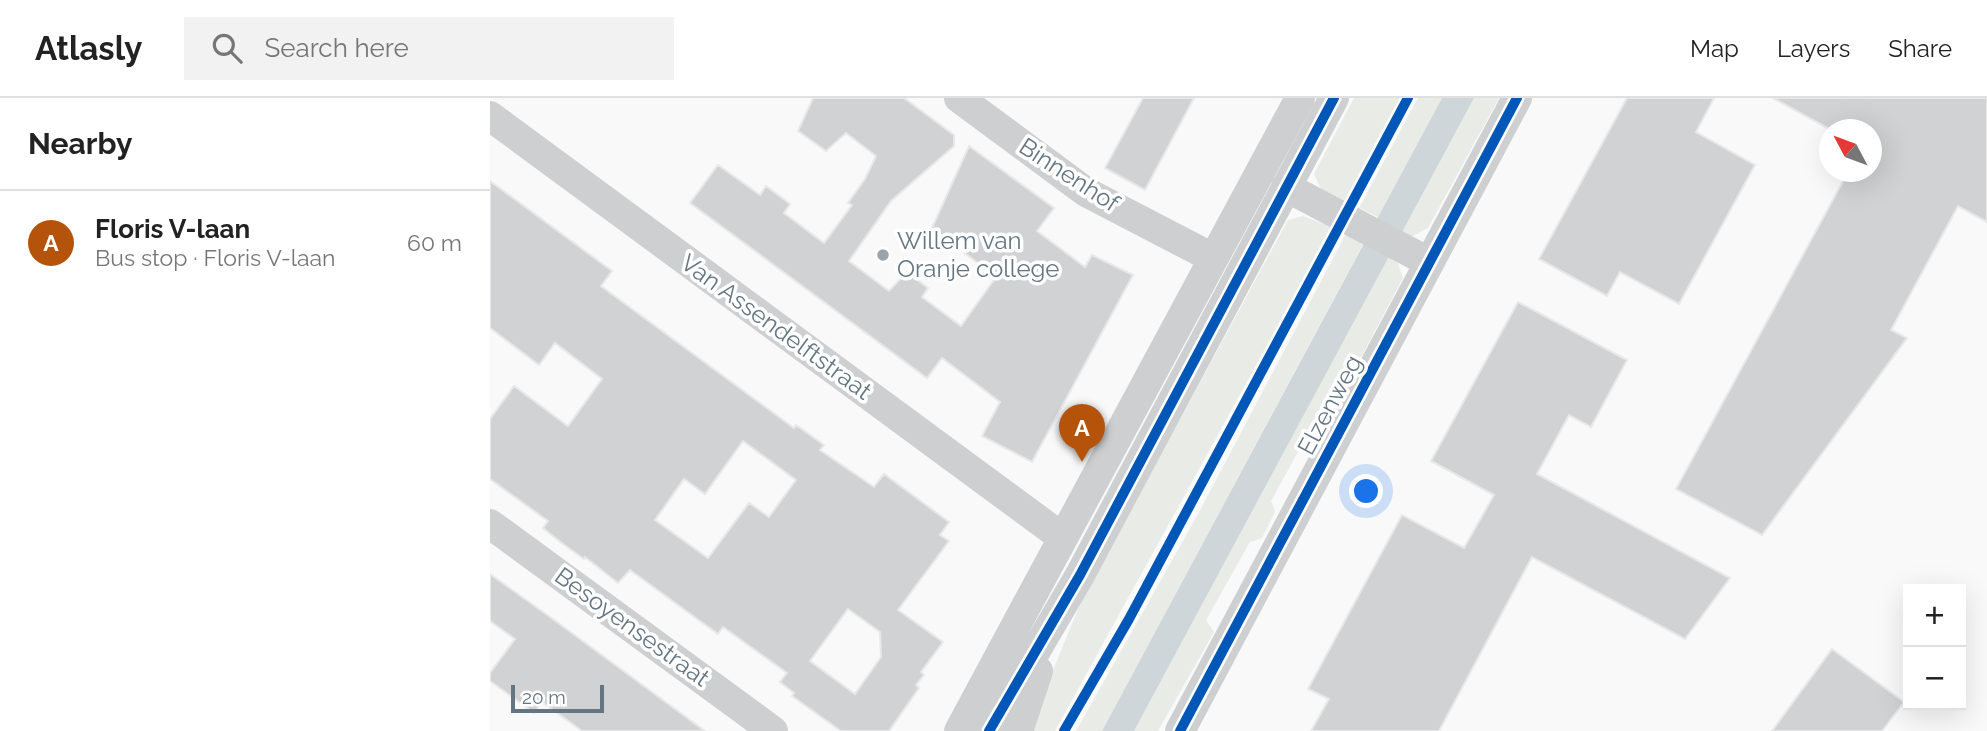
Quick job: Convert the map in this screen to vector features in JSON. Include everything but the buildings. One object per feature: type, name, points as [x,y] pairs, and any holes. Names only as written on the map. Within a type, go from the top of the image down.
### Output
[{"type":"street","points":[[959,731],[1300,98]]},
{"type":"street","points":[[989,731],[1055,617],[1334,98]]},
{"type":"street","name":"Elzenweg","points":[[1180,731],[1517,98]]},
{"type":"street","name":"Binnenhof","points":[[966,100],[1086,192],[1213,258]]},
{"type":"street","name":"Van Assendelftstraat","points":[[490,116],[1063,538]]},
{"type":"street","points":[[1286,187],[1429,262]]},
{"type":"street","name":"Besoyensestraat","points":[[490,524],[773,731]]},
{"type":"street","points":[[1018,731],[1055,617]]},
{"type":"shaded area","points":[[1354,98],[1401,98],[1346,201],[1321,189],[1314,174]]},
{"type":"shaded area","points":[[1418,98],[1442,98],[1378,217],[1359,208]]},
{"type":"shaded area","points":[[1442,98],[1474,98],[1134,731],[1102,731]]},
{"type":"shaded area","points":[[1474,98],[1499,98],[1428,228],[1411,237],[1401,232]]},
{"type":"shaded area","points":[[1303,216],[1332,227],[1055,731],[1028,731],[1081,602],[1288,220]]},
{"type":"shaded area","points":[[1346,234],[1363,244],[1102,731],[1076,731],[1197,516]]},
{"type":"shaded area","points":[[1388,256],[1397,261],[1403,278],[1361,357],[1349,359],[1271,501],[1275,512],[1262,538],[1250,542],[1206,620],[1214,632],[1158,731],[1134,731]]},
{"type":"cycle path","points":[[989,731],[1080,575],[1334,98]]},
{"type":"cycle path","points":[[1064,731],[1129,619],[1408,98]]},
{"type":"cycle path","points":[[1180,731],[1517,98]]},
{"type":"place","name":"Willem van Oranje college","points":[[883,255]]},
{"type":"place","name":"Floris V-laan","points":[[1082,462]]}]
